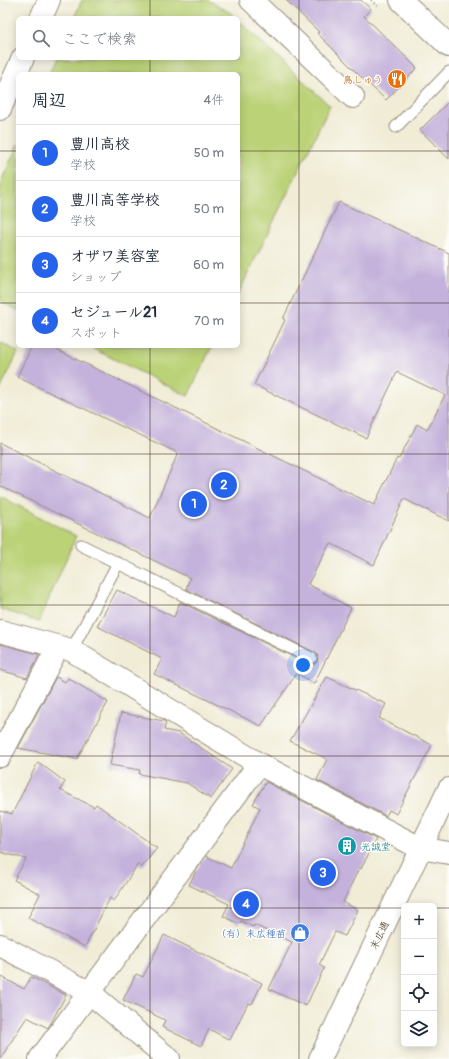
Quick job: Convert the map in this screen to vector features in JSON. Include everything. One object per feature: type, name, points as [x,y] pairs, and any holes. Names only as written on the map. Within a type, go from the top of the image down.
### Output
[{"type":"street","points":[[42,16],[49,0]]},
{"type":"street","points":[[251,0],[353,97]]},
{"type":"street","points":[[401,0],[449,46]]},
{"type":"street","points":[[17,72],[22,60]]},
{"type":"street","points":[[0,109],[16,74]]},
{"type":"street","points":[[0,631],[64,649],[259,764],[420,848],[449,853]]},
{"type":"street","points":[[0,756],[64,649]]},
{"type":"street","points":[[40,1059],[259,764]]},
{"type":"street","name":"末広通","points":[[320,1059],[449,789]]},
{"type":"street","points":[[0,945],[90,993],[169,1059]]},
{"type":"lane","points":[[396,127],[449,72]]},
{"type":"lane","points":[[82,545],[311,658]]},
{"type":"lane","points":[[64,649],[118,563]]},
{"type":"green space","points":[[82,0],[208,0],[234,16],[75,16]]},
{"type":"green space","points":[[240,22],[330,106],[240,290],[240,72],[50,72],[55,60],[240,60]]},
{"type":"green space","points":[[16,148],[16,310],[0,301],[0,184]]},
{"type":"green space","points":[[0,342],[18,352],[0,390]]},
{"type":"green space","points":[[92,348],[211,348],[188,396]]},
{"type":"green space","points":[[0,496],[76,536],[39,622],[0,609]]},
{"type":"building","points":[[286,0],[361,0],[371,9],[364,16],[417,68],[386,100],[317,33],[319,32]]},
{"type":"building","points":[[449,101],[449,159],[420,130]]},
{"type":"building","points":[[339,202],[449,253],[449,521],[404,499],[374,565],[330,543],[308,584],[351,608],[314,684],[297,673],[261,726],[154,674],[162,659],[97,626],[117,590],[174,617],[180,602],[308,664],[315,664],[318,657],[317,654],[186,589],[190,578],[0,486],[0,443],[150,518],[178,453],[17,377],[31,348],[53,348],[374,505],[397,458],[399,459],[417,424],[427,430],[445,395],[397,372],[366,438],[254,385],[285,320],[283,319]]},
{"type":"building","points":[[0,644],[39,654],[27,678],[0,670]]},
{"type":"building","points":[[56,677],[65,682],[68,678],[108,702],[77,759],[18,748]]},
{"type":"building","points":[[327,677],[386,704],[379,718],[432,745],[396,814],[389,810],[386,816],[317,780],[327,759],[290,741]]},
{"type":"building","points":[[121,713],[166,722],[164,730],[179,733],[232,769],[211,799],[187,783],[139,774],[140,770],[110,765]]},
{"type":"building","points":[[38,762],[65,782],[60,790],[94,807],[96,804],[157,848],[142,867],[138,864],[114,901],[110,898],[85,947],[28,918],[40,894],[14,880],[26,859],[0,852],[0,811],[12,814]]},
{"type":"building","points":[[266,782],[376,839],[361,869],[359,868],[343,902],[358,910],[345,936],[335,932],[319,965],[324,968],[306,1006],[269,989],[292,942],[254,925],[253,927],[241,921],[239,924],[223,916],[229,904],[189,885],[206,856],[231,868],[260,808],[253,804]]},
{"type":"building","points":[[164,935],[262,983],[252,1004],[248,1003],[230,1040],[209,1029],[201,1046],[162,1027],[165,1020],[123,1000],[136,974],[143,977]]},
{"type":"building","points":[[0,976],[24,989],[31,977],[66,995],[48,1028],[27,1017],[0,1059]]},
{"type":"place","name":"鳥しゅう","points":[[397,79]]},
{"type":"place","name":"豊川高等学校","points":[[224,485]]},
{"type":"place","name":"豊川高校","points":[[194,504]]},
{"type":"place","name":"光誠堂","points":[[347,846]]},
{"type":"place","name":"オザワ美容室","points":[[323,873]]},
{"type":"place","name":"セジュール21","points":[[246,904]]},
{"type":"place","name":"（有）末広種苗","points":[[300,933]]}]
